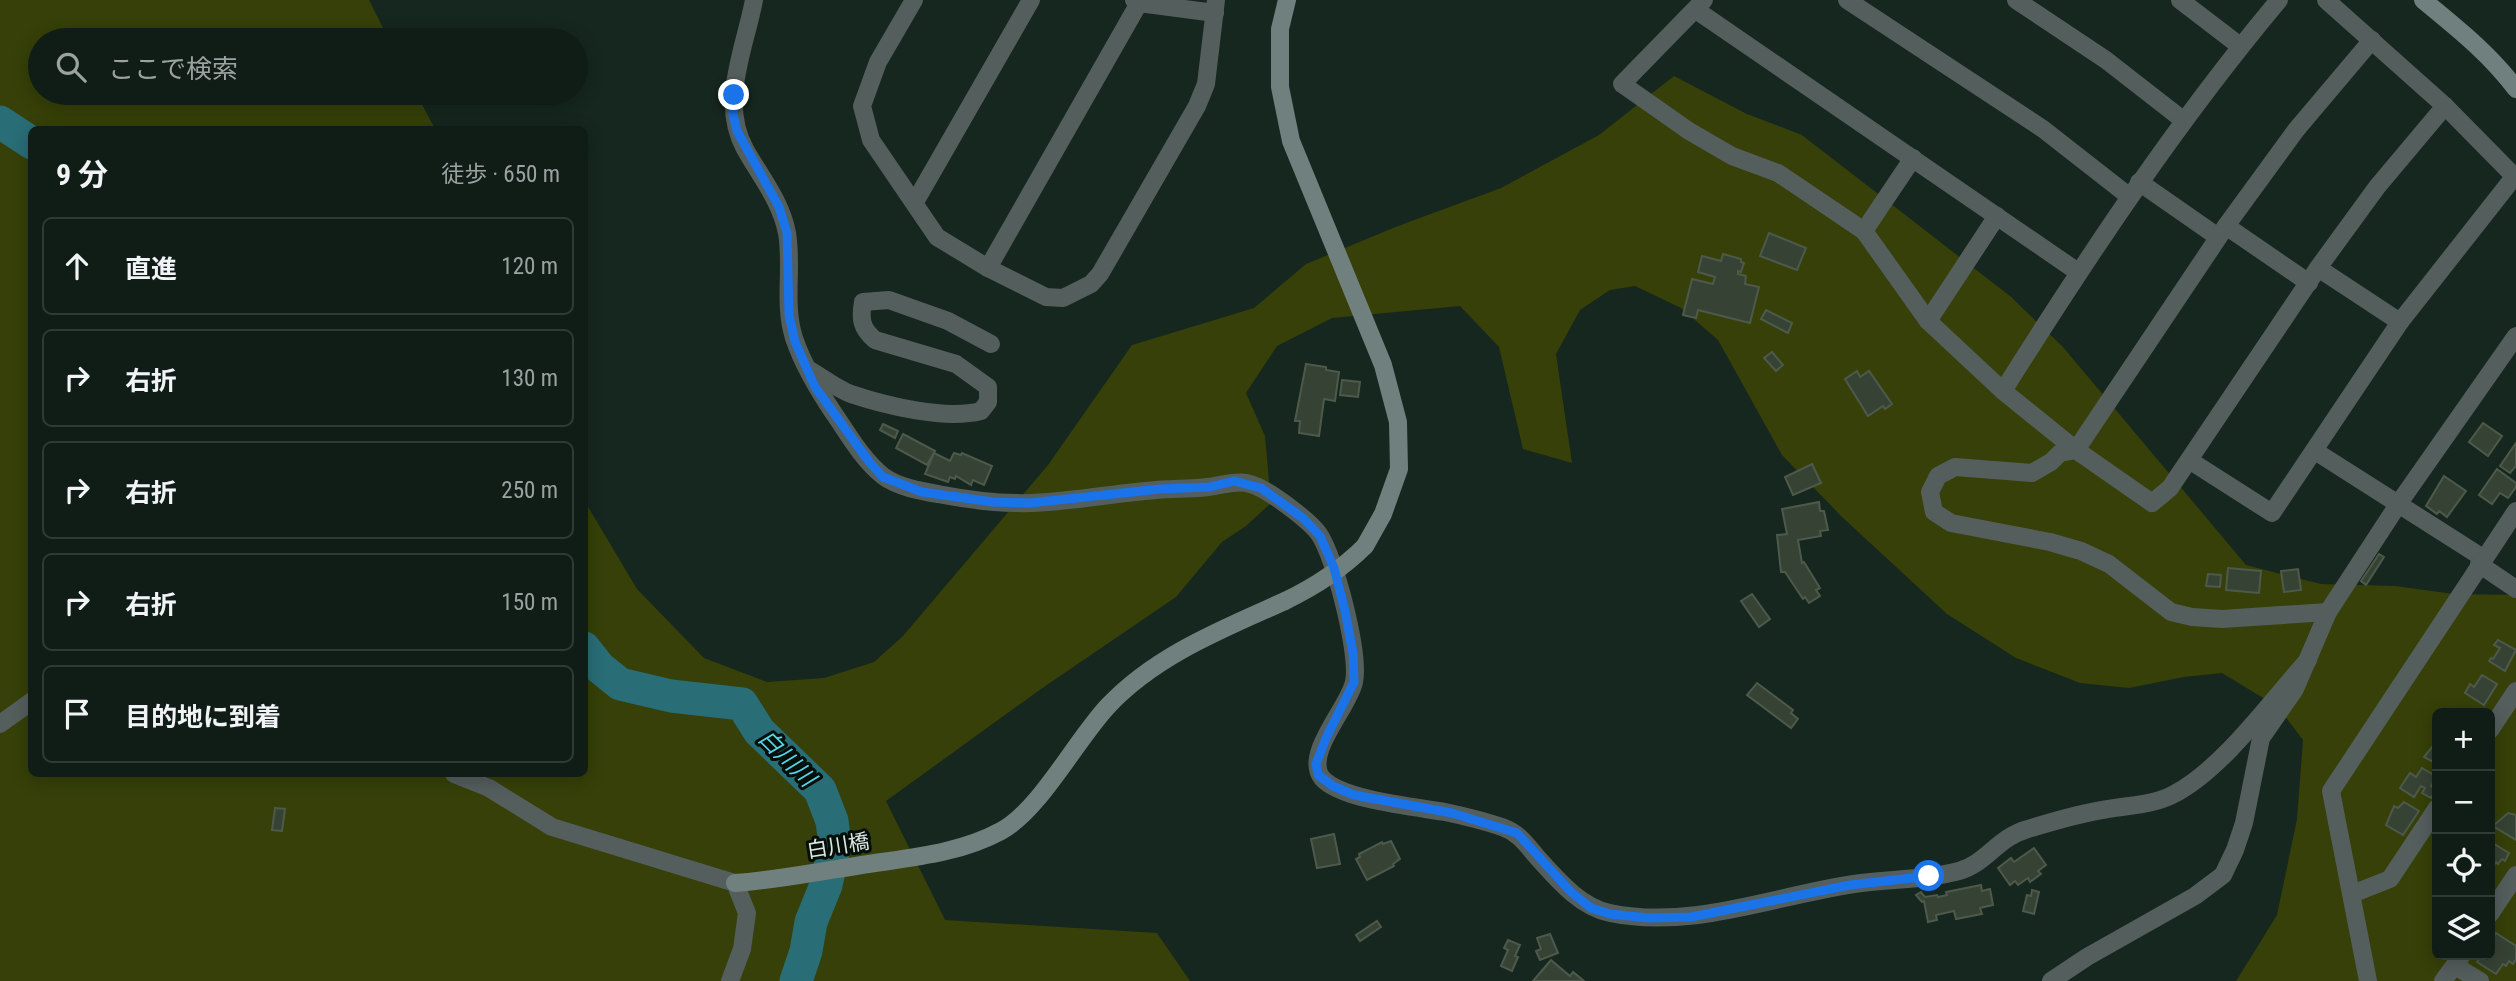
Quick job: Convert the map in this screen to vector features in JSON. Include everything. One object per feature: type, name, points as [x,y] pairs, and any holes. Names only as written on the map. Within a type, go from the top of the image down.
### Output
[{"type":"street","points":[[754,0],[741,50],[733,114],[741,140],[779,207],[787,233],[789,315],[795,342],[815,387],[870,463],[883,477],[922,492],[993,502],[1030,503],[1160,489],[1210,487],[1234,481],[1261,488],[1303,518],[1320,536],[1334,568],[1345,611],[1353,653],[1354,682],[1326,738],[1316,764],[1318,775],[1333,786],[1354,795],[1452,813],[1517,833],[1571,892],[1591,908],[1610,914],[1649,918],[1691,917],[1850,885],[1954,872],[1973,866],[2010,834],[2076,816],[2136,807],[2173,795],[2212,769],[2308,660]]},
{"type":"street","points":[[914,0],[878,62],[862,106],[871,140],[937,237],[988,268],[1046,297],[1063,298],[1091,284],[1100,274],[1196,106],[1206,83],[1215,6],[1136,2],[988,268]]},
{"type":"street","points":[[915,202],[1031,0]]},
{"type":"street","name":"白川橋","points":[[735,883],[928,855],[976,842],[1003,830],[1030,806],[1108,706],[1149,670],[1192,644],[1324,582],[1346,566],[1365,546],[1383,514],[1399,469],[1398,422],[1383,365],[1291,141],[1280,87],[1280,29],[1287,0]]},
{"type":"street","points":[[1847,0],[2134,190],[2314,276],[2400,322]]},
{"type":"street","points":[[2016,0],[2106,60],[2183,120]]},
{"type":"street","points":[[2180,0],[2241,46]]},
{"type":"street","points":[[2003,391],[2078,272],[2183,120],[2279,0]]},
{"type":"street","points":[[2189,460],[2272,513],[2400,322],[2515,178],[2445,106],[2326,0]]},
{"type":"street","points":[[2423,0],[2475,44],[2500,68],[2516,89]]},
{"type":"street","points":[[2078,272],[1700,5],[1622,85],[1689,131],[1732,156],[1777,173],[1864,231],[1928,321],[2003,391],[2076,450],[2152,503],[2170,488],[2377,187],[2445,106]]},
{"type":"street","points":[[2328,612],[2222,619],[2171,612],[2109,565],[2081,551],[2050,542],[1951,523],[1934,512],[1930,492],[1938,476],[1955,467],[2032,473],[2060,453],[2076,450],[2222,231],[2296,130],[2372,40]]},
{"type":"street","points":[[1864,231],[1913,158]]},
{"type":"street","points":[[1928,321],[1997,216]]},
{"type":"street","points":[[808,369],[849,393],[901,406],[962,416],[981,411],[988,401],[988,387],[956,364],[875,340],[864,331],[861,317],[863,302],[889,300],[948,321],[991,344]]},
{"type":"street","points":[[2051,981],[2087,957],[2195,896],[2223,875],[2244,822],[2261,738],[2295,689],[2328,612],[2399,503],[2516,336]]},
{"type":"street","points":[[2315,451],[2399,503],[2516,589]]},
{"type":"street","points":[[2368,981],[2331,791],[2516,511]]},
{"type":"street","points":[[2495,722],[2516,691]]},
{"type":"street","points":[[0,724],[28,704]]},
{"type":"street","points":[[462,777],[489,788],[552,827],[735,883],[747,913],[742,948],[730,981]]},
{"type":"street","points":[[2352,894],[2390,878],[2432,815]]},
{"type":"street","points":[[2495,906],[2516,875]]},
{"type":"street","points":[[2443,981],[2459,960],[2480,981]]},
{"type":"green space","points":[[0,0],[369,0],[383,28],[28,28],[28,105],[422,105],[433,126],[28,126],[28,777],[588,777],[588,507],[637,589],[704,658],[767,682],[824,678],[874,662],[903,636],[1048,465],[1132,345],[1254,308],[1306,264],[1501,188],[1599,135],[1674,76],[1747,114],[1802,135],[2010,296],[2063,347],[2246,565],[2321,584],[2395,586],[2454,594],[2516,595],[2516,981],[2236,981],[2277,915],[2297,819],[2303,740],[2278,707],[2222,673],[2184,677],[2129,688],[2080,683],[2016,658],[1947,614],[1842,517],[1782,455],[1718,340],[1681,308],[1635,286],[1610,290],[1580,310],[1556,354],[1572,463],[1523,449],[1499,347],[1460,306],[1332,318],[1277,346],[1246,393],[1265,436],[1271,503],[1246,526],[1222,542],[1176,597],[1041,689],[886,801],[945,920],[1157,933],[1190,981],[0,981]]},
{"type":"building","points":[[1769,233],[1806,248],[1797,270],[1760,256]]},
{"type":"building","points":[[1723,254],[1741,259],[1744,263],[1738,274],[1746,276],[1745,284],[1759,287],[1750,323],[1698,310],[1696,318],[1683,315],[1692,279],[1713,284],[1715,277],[1698,272],[1702,256],[1721,261]]},
{"type":"building","points":[[1766,310],[1792,323],[1788,333],[1761,319]]},
{"type":"building","points":[[1772,352],[1783,365],[1776,371],[1764,358]]},
{"type":"building","points":[[1306,364],[1339,372],[1335,401],[1324,399],[1319,436],[1299,433],[1300,421],[1295,421]]},
{"type":"building","points":[[1857,371],[1860,377],[1869,371],[1892,404],[1885,409],[1883,406],[1868,416],[1845,379]]},
{"type":"building","points":[[1342,380],[1360,382],[1358,397],[1340,395]]},
{"type":"building","points":[[2483,423],[2502,436],[2488,456],[2469,442]]},
{"type":"building","points":[[883,424],[898,431],[895,438],[880,430]]},
{"type":"building","points":[[903,434],[935,451],[927,465],[896,448]]},
{"type":"building","points":[[2516,443],[2516,466],[2510,473],[2500,466]]},
{"type":"building","points":[[934,453],[950,461],[954,453],[962,453],[992,466],[984,485],[973,480],[971,485],[956,476],[955,479],[950,477],[948,482],[925,474]]},
{"type":"building","points":[[1812,464],[1821,483],[1793,495],[1785,477]]},
{"type":"building","points":[[2497,469],[2516,483],[2516,487],[2508,498],[2500,493],[2492,504],[2479,495]]},
{"type":"building","points":[[2444,476],[2466,491],[2447,517],[2426,506]]},
{"type":"building","points":[[1819,502],[1828,530],[1820,531],[1821,536],[1798,540],[1802,563],[1804,562],[1820,588],[1816,590],[1820,596],[1809,603],[1805,597],[1803,599],[1785,572],[1781,572],[1777,535],[1787,534],[1782,509]]},
{"type":"building","points":[[2379,554],[2384,557],[2366,585],[2361,581]]},
{"type":"building","points":[[2228,568],[2261,571],[2259,593],[2226,590]]},
{"type":"building","points":[[2298,569],[2301,590],[2284,592],[2281,571]]},
{"type":"building","points":[[2208,574],[2221,575],[2220,587],[2206,586]]},
{"type":"building","points":[[1752,594],[1770,619],[1759,627],[1741,601]]},
{"type":"building","points":[[2498,640],[2516,650],[2505,671],[2489,661],[2500,648],[2494,645]]},
{"type":"building","points":[[2482,675],[2497,684],[2484,705],[2465,693],[2470,684],[2474,687]]},
{"type":"building","points":[[1757,683],[1793,710],[1791,713],[1798,719],[1791,728],[1747,695]]},
{"type":"building","points":[[2432,747],[2432,761],[2424,757]]},
{"type":"building","points":[[2422,768],[2432,774],[2431,798],[2422,793],[2425,788],[2421,786],[2414,797],[2400,788],[2410,773],[2416,777]]},
{"type":"building","points":[[2404,802],[2419,811],[2403,835],[2386,825],[2394,806],[2398,808]]},
{"type":"building","points":[[275,808],[285,809],[282,831],[272,830]]},
{"type":"building","points":[[2508,813],[2516,815],[2516,840],[2495,827]]},
{"type":"building","points":[[1334,834],[1340,864],[1317,868],[1311,839]]},
{"type":"building","points":[[1391,841],[1400,859],[1394,866],[1367,880],[1356,859],[1360,857],[1359,854],[1382,842]]},
{"type":"building","points":[[2495,844],[2509,853],[2505,861],[2502,859],[2498,864]]},
{"type":"building","points":[[2034,848],[2046,865],[2038,871],[2041,874],[2030,882],[2028,878],[2018,885],[2015,881],[2010,885],[1998,868],[2011,858],[2014,862]]},
{"type":"building","points":[[1981,885],[1982,891],[1990,889],[1993,905],[1980,908],[1982,914],[1956,919],[1954,911],[1936,915],[1937,920],[1928,922],[1924,901],[1916,895],[1921,892],[1925,897],[1938,897],[1947,895],[1946,892]]},
{"type":"building","points":[[2032,890],[2039,892],[2034,914],[2023,911],[2027,895],[2031,896]]},
{"type":"building","points":[[1377,921],[1381,927],[1360,941],[1356,935]]},
{"type":"building","points":[[1550,934],[1558,953],[1540,960],[1536,951],[1541,949],[1537,938]]},
{"type":"building","points":[[2495,935],[2516,946],[2516,959],[2513,964],[2509,961],[2506,966],[2503,964],[2496,974],[2477,962],[2495,960]]},
{"type":"building","points":[[1508,940],[1520,945],[1512,971],[1501,966],[1508,950],[1504,948]]},
{"type":"building","points":[[1551,960],[1570,976],[1573,972],[1584,981],[1533,981]]},
{"type":"waterway","name":"白川川","points":[[0,122],[28,140]]},
{"type":"waterway","name":"白川川","points":[[588,653],[599,667],[620,684],[671,696],[742,704],[759,731],[820,790],[832,821],[835,844],[826,885],[811,922],[806,951],[796,981]]},
{"type":"route","points":[[734,95],[733,114],[737,131],[779,207],[787,233],[789,315],[795,342],[815,387],[883,477],[922,492],[993,502],[1030,503],[1160,489],[1210,487],[1234,481],[1261,488],[1303,518],[1320,536],[1334,568],[1353,653],[1354,682],[1316,764],[1318,775],[1333,786],[1354,795],[1452,813],[1517,833],[1571,892],[1591,908],[1610,914],[1649,918],[1691,917],[1850,885],[1929,876]]}]
